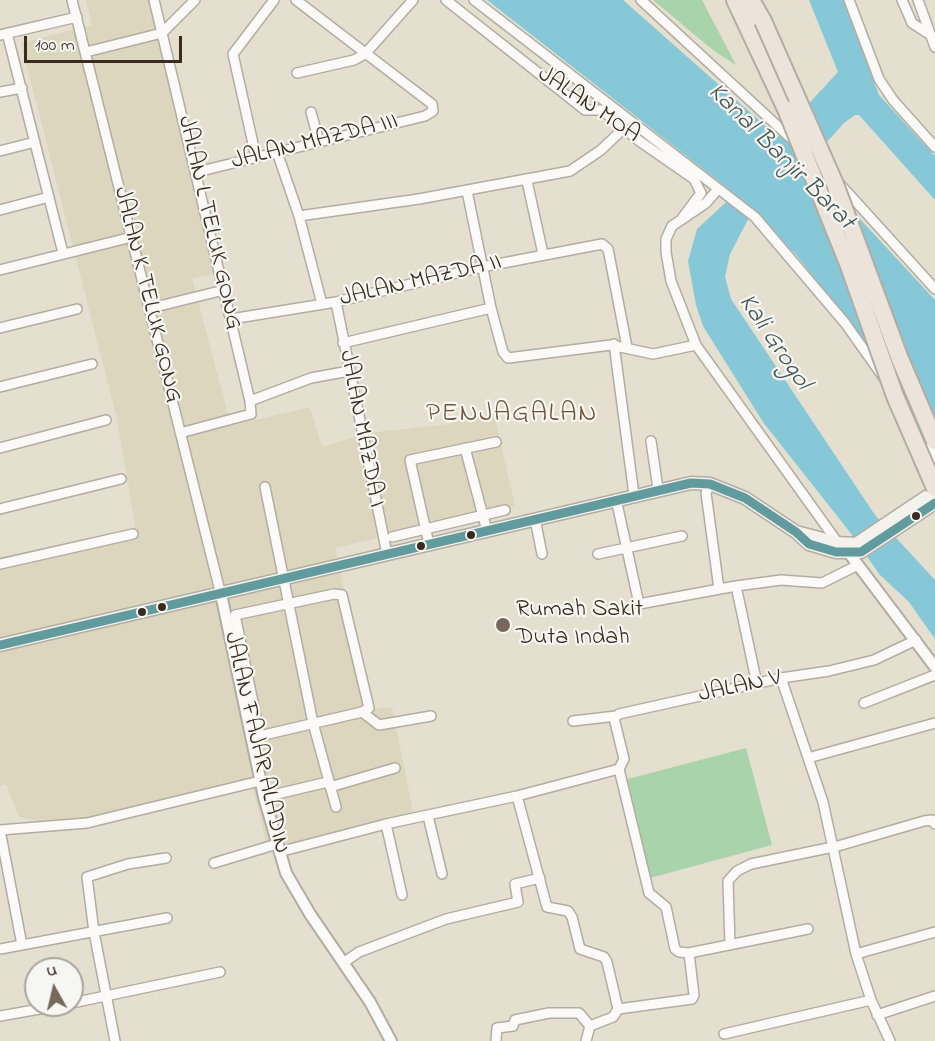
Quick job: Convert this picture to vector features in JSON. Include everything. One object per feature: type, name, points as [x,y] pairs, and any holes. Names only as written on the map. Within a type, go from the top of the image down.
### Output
[{"type":"highway","points":[[735,0],[808,162],[863,303],[895,396],[935,490]]},
{"type":"highway","points":[[752,0],[763,20],[835,184],[900,359],[935,441]]},
{"type":"main road","points":[[0,645],[658,489],[692,483],[710,484],[745,498],[796,532],[809,544],[855,550],[935,503]]},
{"type":"main road","points":[[890,528],[935,490]]},
{"type":"main road","points":[[796,532],[837,542],[855,550]]},
{"type":"street","name":"JALAN K TELUK GONG","points":[[72,0],[221,593]]},
{"type":"street","name":"JALAN L TELUK GONG","points":[[154,0],[231,319],[251,414],[180,433]]},
{"type":"street","points":[[86,52],[162,33],[195,0]]},
{"type":"street","points":[[256,157],[233,54],[274,0]]},
{"type":"street","points":[[296,0],[365,54]]},
{"type":"street","points":[[297,73],[354,60],[365,54],[413,0]]},
{"type":"street","name":"JALAN MOA","points":[[446,0],[585,110],[602,110],[696,182],[701,193],[682,219]]},
{"type":"street","points":[[474,0],[755,217],[845,323],[908,414],[910,424],[935,476]]},
{"type":"street","points":[[641,0],[855,199],[935,289]]},
{"type":"street","points":[[849,0],[879,79],[893,100],[935,147]]},
{"type":"street","points":[[902,0],[912,23],[929,34]]},
{"type":"street","points":[[918,0],[931,18],[929,34],[935,47]]},
{"type":"street","points":[[63,253],[22,88],[4,34],[77,17]]},
{"type":"street","points":[[912,23],[931,18]]},
{"type":"street","name":"JALAN MAZDA III","points":[[196,172],[425,116],[433,111],[432,104],[365,54]]},
{"type":"street","points":[[0,92],[22,88]]},
{"type":"street","points":[[311,112],[319,142]]},
{"type":"street","points":[[299,216],[467,191],[570,171],[582,165],[624,128]]},
{"type":"street","points":[[0,151],[35,141]]},
{"type":"street","points":[[277,152],[299,216],[322,304]]},
{"type":"street","points":[[527,181],[543,254]]},
{"type":"street","points":[[721,190],[672,226],[666,239],[671,281],[696,345],[837,542]]},
{"type":"street","points":[[467,191],[491,308],[503,352],[507,358],[614,344],[653,354],[696,345]]},
{"type":"street","points":[[0,210],[49,197]]},
{"type":"street","points":[[0,270],[132,237]]},
{"type":"street","name":"JALAN MAZDA II","points":[[231,319],[336,303],[482,267],[602,244],[608,249],[627,347]]},
{"type":"street","points":[[151,308],[224,290]]},
{"type":"street","name":"JALAN MAZDA I","points":[[336,303],[387,554]]},
{"type":"street","points":[[343,343],[491,308]]},
{"type":"street","points":[[0,328],[77,309]]},
{"type":"street","points":[[614,344],[634,495]]},
{"type":"street","points":[[0,387],[92,364]]},
{"type":"street","points":[[250,401],[311,378],[349,371]]},
{"type":"street","points":[[908,414],[917,419],[935,459]]},
{"type":"street","points":[[0,448],[106,420]]},
{"type":"street","points":[[651,441],[658,489]]},
{"type":"street","points":[[429,544],[411,460],[496,442]]},
{"type":"street","points":[[465,448],[487,531]]},
{"type":"street","points":[[0,509],[121,479]]},
{"type":"street","points":[[710,484],[706,493],[719,588]]},
{"type":"street","points":[[265,487],[313,723],[336,807]]},
{"type":"street","points":[[616,499],[639,604],[719,588],[781,580],[822,583],[858,565]]},
{"type":"street","points":[[392,537],[505,510]]},
{"type":"street","points":[[535,519],[542,554]]},
{"type":"street","points":[[0,564],[134,534]]},
{"type":"street","points":[[598,554],[682,536]]},
{"type":"street","points":[[855,550],[858,565],[935,667]]},
{"type":"street","points":[[736,586],[757,684]]},
{"type":"street","name":"JALAN FAJAR ALADIN","points":[[221,593],[255,737],[260,781],[278,848],[291,883],[370,1002],[391,1041]]},
{"type":"street","points":[[334,594],[342,595],[369,706],[362,712],[255,737],[235,615],[289,604],[334,594]]},
{"type":"street","name":"JALAN V","points":[[573,722],[616,716],[781,678],[829,672],[874,660],[916,640]]},
{"type":"street","points":[[864,703],[935,675]]},
{"type":"street","points":[[781,678],[823,802],[856,954],[871,1000],[890,1041]]},
{"type":"street","points":[[362,712],[380,725],[431,716]]},
{"type":"street","points":[[616,716],[624,759],[619,769],[649,892],[666,907],[675,949],[682,954],[689,953],[808,928]]},
{"type":"street","points":[[808,758],[935,723]]},
{"type":"street","points":[[264,797],[395,768]]},
{"type":"street","points":[[214,863],[517,796],[619,769]]},
{"type":"street","points":[[22,945],[0,830],[87,823],[260,781]]},
{"type":"street","points":[[517,796],[547,907],[568,911],[572,917],[580,949],[604,957],[607,962],[618,1009],[613,1017],[590,1026]]},
{"type":"street","points":[[428,816],[442,874]]},
{"type":"street","points":[[730,945],[728,881],[737,872],[751,864],[832,847],[924,820],[932,820],[935,824]]},
{"type":"street","points":[[386,824],[402,895]]},
{"type":"street","points":[[115,1041],[94,932],[87,877],[128,864],[166,858]]},
{"type":"street","points":[[343,963],[359,952],[446,919],[518,902],[515,884],[540,878]]},
{"type":"street","points":[[0,949],[167,918]]},
{"type":"street","points":[[856,954],[935,932]]},
{"type":"street","points":[[618,1009],[692,999],[694,995],[689,953]]},
{"type":"street","points":[[84,1001],[220,972]]},
{"type":"street","points":[[877,1015],[935,996]]},
{"type":"street","points":[[724,1034],[871,1000]]},
{"type":"street","points":[[0,1016],[24,1012]]},
{"type":"street","points":[[496,1041],[497,1028],[513,1026],[515,1020],[549,1013],[579,1013],[590,1026]]},
{"type":"street","points":[[585,1041],[590,1026]]},
{"type":"shaded area","points":[[86,0],[148,0],[215,274],[192,278],[231,426],[310,407],[322,447],[368,433],[449,424],[494,413],[515,506],[335,548],[370,709],[392,707],[413,812],[268,849],[251,780],[84,823],[53,824],[19,817],[6,784],[0,786],[0,563],[136,530],[116,415],[21,43],[92,25]]},
{"type":"green space","points":[[653,0],[702,0],[736,65],[714,51]]},
{"type":"green space","points":[[746,748],[772,845],[650,878],[624,780]]},
{"type":"water","name":"Kanal Banjir Barat","points":[[487,0],[623,0],[778,137],[838,72],[809,0],[843,0],[879,95],[935,156],[935,200],[859,115],[855,115],[844,123],[808,163],[935,300],[935,430],[797,256],[753,210],[730,254],[725,277],[731,299],[875,515],[935,580],[935,639],[909,602],[880,575],[849,531],[763,422],[703,326],[696,305],[688,261],[697,229],[735,194]]},
{"type":"transit line","points":[[0,645],[691,483],[710,484],[745,498],[796,532],[809,544],[836,552],[861,552],[935,503]]},
{"type":"place","name":"Rumah Sakit Duta Indah","points":[[503,625]]},
{"type":"district","name":"PENJAGALAN","points":[[512,416]]},
{"type":"water label","name":"Kali Grogol","points":[[773,343]]}]
